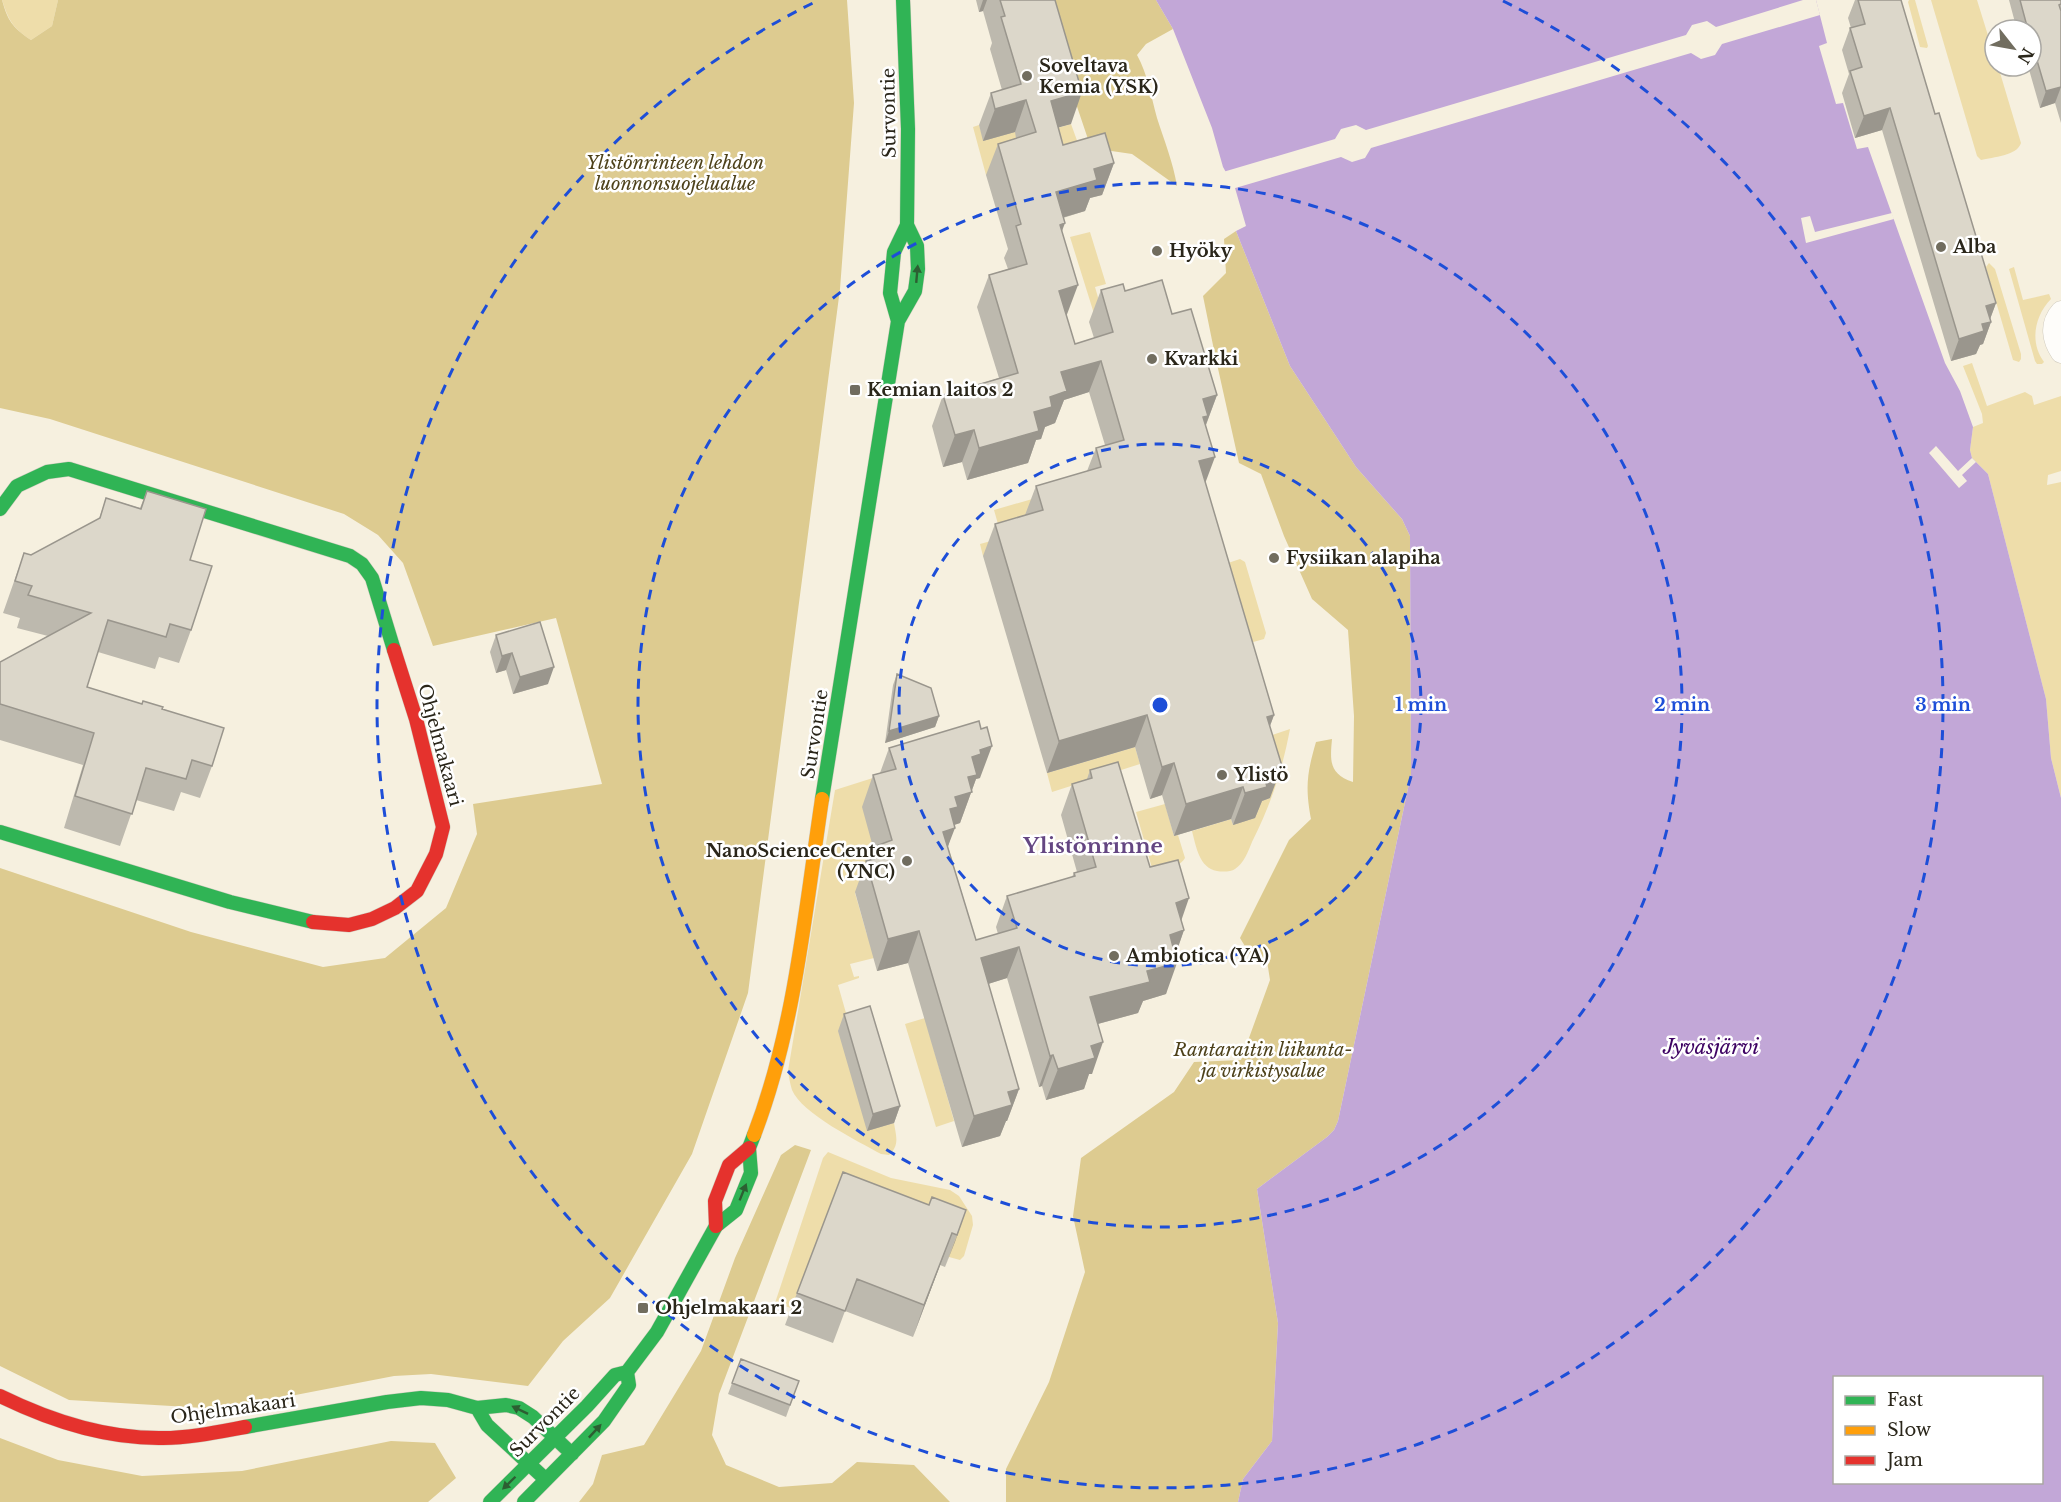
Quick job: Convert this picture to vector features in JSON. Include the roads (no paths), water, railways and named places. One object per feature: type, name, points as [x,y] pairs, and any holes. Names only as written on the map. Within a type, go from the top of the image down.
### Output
[{"type":"main road","name":"Survontie","points":[[898,321],[890,298],[894,252],[907,225],[908,129],[903,0]]},
{"type":"main road","name":"Survontie","points":[[490,1502],[615,1375],[627,1372],[657,1332],[716,1226],[736,1210],[751,1173],[749,1148],[781,1050],[790,1005],[898,321],[915,291],[918,269],[917,246],[907,225]]},
{"type":"main road","name":"Ohjelmakaari","points":[[0,509],[17,486],[47,472],[69,470],[350,556],[362,564],[372,578],[416,719],[443,828],[436,854],[417,891],[395,908],[372,919],[349,925],[322,924],[230,902],[0,832]]},
{"type":"main road","name":"Survontie","points":[[716,1226],[715,1201],[729,1165],[749,1148]]},
{"type":"main road","name":"Survontie","points":[[524,1502],[604,1421],[629,1385],[627,1372]]},
{"type":"main road","name":"Ohjelmakaari","points":[[0,1396],[28,1410],[68,1425],[121,1435],[163,1438],[212,1433],[421,1398],[448,1400],[477,1408],[506,1404],[519,1408],[533,1417],[572,1454]]},
{"type":"main road","points":[[477,1408],[487,1425],[546,1479]]},
{"type":"street","points":[[2061,311],[2055,318],[2053,336],[2061,353]]},
{"type":"water","name":"Jyväsjärvi","points":[[1156,0],[1816,0],[1827,43],[1819,46],[1836,104],[1843,103],[1857,149],[1868,147],[1945,363],[1960,391],[1973,427],[1970,450],[1972,458],[1988,474],[2046,699],[2051,758],[2061,798],[2061,1502],[1238,1502],[1243,1479],[1272,1441],[1278,1323],[1257,1189],[1327,1137],[1334,1130],[1338,1121],[1411,774],[1410,536],[1402,519],[1356,467],[1290,366],[1236,231],[1246,226],[1235,188],[1223,167],[1212,128],[1173,29]]},
{"type":"place","name":"Soveltava Kemia (YSK)","points":[[1027,76]]},
{"type":"place","name":"Alba","points":[[1941,247]]},
{"type":"place","name":"Hyöky","points":[[1157,251]]},
{"type":"place","name":"Kvarkki","points":[[1152,359]]},
{"type":"place","name":"Kemian laitos 2","points":[[855,390]]},
{"type":"place","name":"Fysiikan alapiha","points":[[1274,558]]},
{"type":"place","name":"Ylistö","points":[[1222,775]]},
{"type":"place","name":"NanoScienceCenter (YNC)","points":[[907,861]]},
{"type":"place","name":"Ambiotica (YA)","points":[[1114,956]]},
{"type":"place","name":"Ohjelmakaari 2","points":[[643,1308]]},
{"type":"district","name":"Ylistönrinne","points":[[1093,846]]},
{"type":"park label","name":"Ylistönrinteen lehdon luonnonsuojelualue","points":[[675,174]]},
{"type":"park label","name":"Rantaraitin liikunta- ja virkistysalue","points":[[1263,1060]]}]
